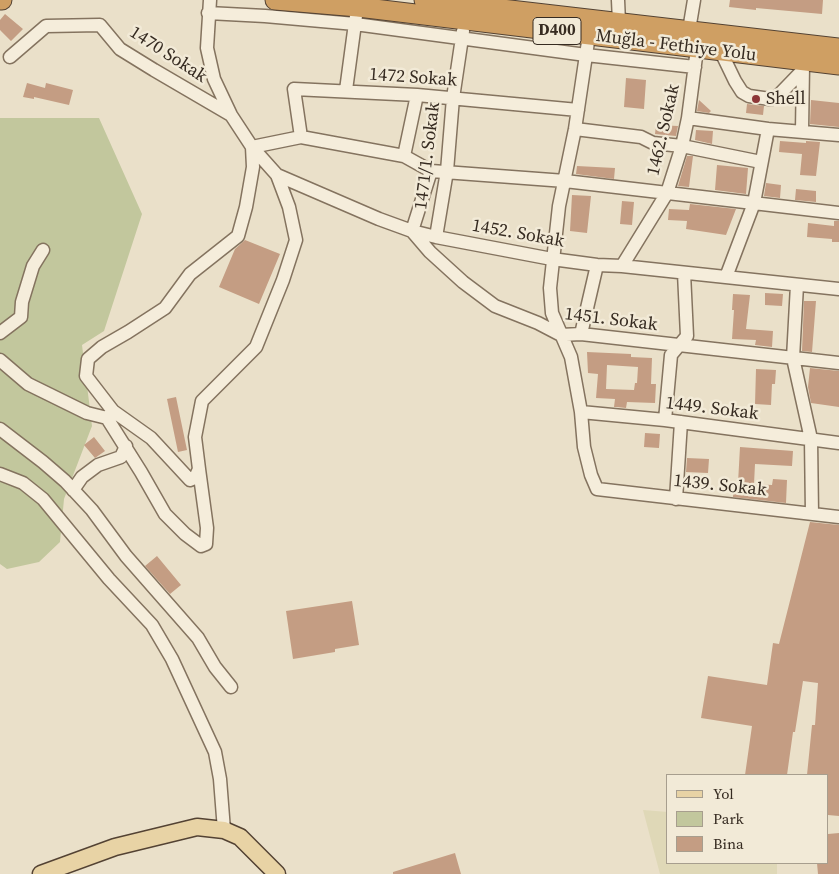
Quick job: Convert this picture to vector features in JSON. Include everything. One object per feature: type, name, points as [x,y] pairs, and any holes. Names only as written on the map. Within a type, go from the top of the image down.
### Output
[{"type":"highway","name":"Muğla - Fethiye Yolu","points":[[275,0],[356,16],[464,29],[589,35],[696,58],[721,52],[803,66],[839,66]]},
{"type":"highway","name":"Muğla - Fethiye Yolu","points":[[424,0],[839,48]]},
{"type":"main road","points":[[41,874],[115,847],[197,827],[224,830],[240,837],[277,874]]},
{"type":"street","name":"1452. Sokak","points":[[210,0],[207,48],[214,79],[231,115],[252,147],[277,175],[412,231],[436,236],[552,259],[597,265],[839,289]]},
{"type":"street","points":[[618,0],[619,22]]},
{"type":"street","points":[[689,30],[694,0]]},
{"type":"street","points":[[208,14],[356,16],[346,90]]},
{"type":"street","name":"1470 Sokak","points":[[10,57],[46,26],[100,25],[120,49],[231,115]]},
{"type":"street","points":[[464,29],[586,55],[696,58]]},
{"type":"street","name":"1471/1. Sokak","points":[[436,236],[447,171],[453,98],[464,29]]},
{"type":"street","points":[[581,412],[571,357],[552,313],[550,301],[552,259],[559,206],[575,129],[589,35]]},
{"type":"street","points":[[721,52],[738,86],[742,92],[749,96],[776,98],[803,66]]},
{"type":"street","name":"1462. Sokak","points":[[622,266],[667,193],[682,146],[688,118],[696,58]]},
{"type":"street","points":[[802,131],[803,66]]},
{"type":"street","name":"1472 Sokak","points":[[301,137],[294,90],[346,90],[578,110]]},
{"type":"street","points":[[404,156],[417,95]]},
{"type":"street","points":[[688,118],[768,129],[839,135]]},
{"type":"street","points":[[575,129],[641,137],[653,142],[761,162]]},
{"type":"street","points":[[726,277],[754,203],[768,129]]},
{"type":"street","points":[[277,175],[289,207],[296,240],[283,280],[256,347],[202,401],[195,437],[206,528],[206,544],[201,546],[164,514],[110,414],[86,376],[88,359],[102,347],[165,308],[190,274],[238,236],[253,167],[252,147],[301,137],[404,156],[431,171],[565,181],[839,213]]},
{"type":"street","points":[[412,231],[431,171]]},
{"type":"street","name":"1451. Sokak","points":[[412,231],[430,252],[463,282],[495,306],[538,323],[561,335],[581,334],[839,364]]},
{"type":"street","points":[[0,333],[21,318],[22,302],[33,266],[43,250]]},
{"type":"street","points":[[581,334],[597,265]]},
{"type":"street","points":[[665,420],[671,355],[687,336],[684,273]]},
{"type":"street","points":[[797,285],[793,358],[811,439],[812,514]]},
{"type":"street","points":[[0,360],[28,384],[87,413],[110,414],[151,438],[190,480],[195,478],[199,469]]},
{"type":"street","name":"1449. Sokak","points":[[581,412],[665,420],[839,444]]},
{"type":"street","name":"1439. Sokak","points":[[581,412],[584,447],[591,475],[597,489],[839,517]]},
{"type":"street","points":[[676,499],[680,422]]},
{"type":"street","points":[[0,429],[43,462],[92,510],[126,556],[198,638],[215,667],[232,687]]},
{"type":"street","points":[[73,490],[82,477],[98,465],[121,457],[126,446]]},
{"type":"street","points":[[0,474],[23,483],[44,500],[109,579],[152,625],[172,659],[215,752],[220,779],[224,830]]},
{"type":"shaded area","points":[[643,810],[666,812],[666,864],[777,864],[777,874],[660,874]]},
{"type":"green space","points":[[0,118],[99,118],[142,214],[104,331],[82,345],[92,426],[64,499],[60,542],[39,562],[7,569],[0,564]]},
{"type":"building","points":[[730,0],[823,0],[822,14],[729,7]]},
{"type":"building","points":[[5,14],[23,29],[11,41],[0,30],[0,20]]},
{"type":"building","points":[[626,78],[646,80],[644,109],[624,107]]},
{"type":"building","points":[[27,83],[45,88],[46,83],[73,90],[69,105],[34,97],[34,99],[23,97]]},
{"type":"building","points":[[699,100],[711,111],[709,113],[697,111]]},
{"type":"building","points":[[811,100],[839,103],[839,127],[810,124]]},
{"type":"building","points":[[747,104],[764,106],[763,115],[746,113]]},
{"type":"building","points":[[656,125],[678,126],[676,136],[655,134]]},
{"type":"building","points":[[696,130],[713,131],[712,144],[695,140]]},
{"type":"building","points":[[780,141],[820,142],[816,176],[800,175],[802,154],[779,152]]},
{"type":"building","points":[[687,156],[693,156],[689,187],[678,186]]},
{"type":"building","points":[[717,165],[748,168],[746,194],[715,190]]},
{"type":"building","points":[[577,166],[615,168],[614,179],[576,174]]},
{"type":"building","points":[[766,183],[781,185],[780,198],[764,196]]},
{"type":"building","points":[[796,189],[816,191],[816,202],[795,200]]},
{"type":"building","points":[[572,195],[591,196],[587,233],[570,231]]},
{"type":"building","points":[[622,201],[634,202],[632,225],[620,224]]},
{"type":"building","points":[[690,204],[736,209],[726,235],[686,229],[687,221],[668,220],[669,209],[689,210]]},
{"type":"building","points":[[834,221],[839,221],[839,242],[832,242],[832,239],[807,237],[808,223],[834,226]]},
{"type":"building","points":[[245,240],[280,254],[259,304],[219,287],[235,249]]},
{"type":"building","points":[[765,293],[783,294],[782,306],[765,305]]},
{"type":"building","points":[[733,294],[750,295],[746,329],[773,331],[772,347],[755,345],[756,340],[732,339]]},
{"type":"building","points":[[804,301],[816,301],[812,352],[802,351]]},
{"type":"building","points":[[587,352],[631,354],[631,357],[652,358],[651,384],[656,384],[655,403],[627,402],[626,408],[614,407],[615,399],[596,398],[598,374],[588,373]],"holes":[[[607,365],[638,367],[637,383],[635,383],[634,390],[606,389]]]},
{"type":"building","points":[[810,368],[839,371],[839,407],[811,403],[808,387]]},
{"type":"building","points":[[756,369],[776,370],[775,384],[772,384],[771,405],[755,404]]},
{"type":"building","points":[[176,397],[187,450],[178,452],[167,399]]},
{"type":"building","points":[[645,433],[660,434],[659,448],[644,447]]},
{"type":"building","points":[[94,437],[105,451],[95,458],[84,445]]},
{"type":"building","points":[[740,447],[793,451],[792,466],[755,464],[754,484],[772,485],[773,479],[787,480],[786,503],[733,497],[734,483],[738,483]]},
{"type":"building","points":[[687,458],[709,459],[708,473],[686,472]]},
{"type":"building","points":[[810,522],[839,525],[839,816],[829,815],[829,774],[807,774],[812,725],[815,725],[818,683],[803,681],[787,774],[745,774],[752,726],[701,718],[708,676],[767,685],[773,643],[779,644]]},
{"type":"building","points":[[157,556],[181,585],[170,594],[145,566]]},
{"type":"building","points":[[352,601],[359,645],[335,649],[335,652],[293,659],[286,611]]},
{"type":"building","points":[[839,833],[839,874],[818,874],[817,864],[829,864],[829,834]]},
{"type":"building","points":[[455,853],[461,874],[393,874],[393,872]]},
{"type":"place","name":"Shell","points":[[756,99]]}]
